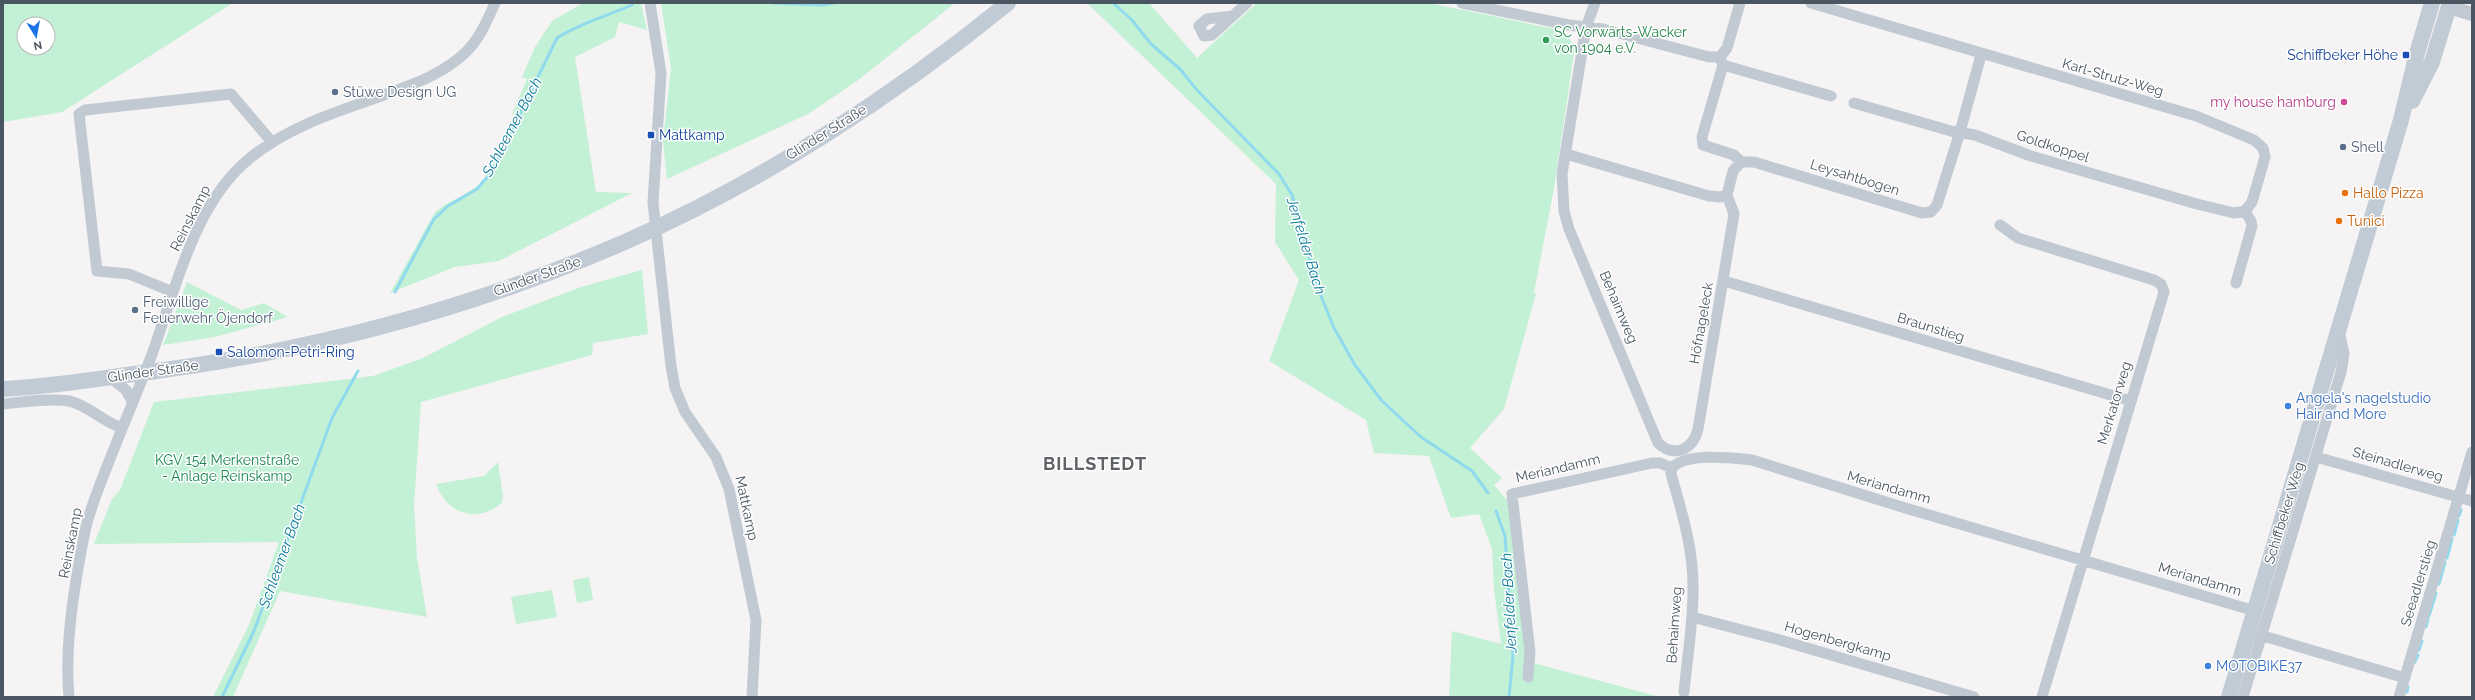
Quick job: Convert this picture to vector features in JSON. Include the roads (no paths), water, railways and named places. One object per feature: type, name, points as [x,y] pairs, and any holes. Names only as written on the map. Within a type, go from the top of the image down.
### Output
[{"type":"main road","name":"Glinder Straße","points":[[3,389],[143,373],[287,350],[407,320],[539,276],[655,228],[742,183],[834,128],[943,54],[1008,3]]},
{"type":"main road","name":"Schiffbeker Weg","points":[[2229,697],[2402,120],[2417,53],[2441,4]]},
{"type":"street","name":"Reinskamp","points":[[69,697],[68,648],[86,529],[173,292],[205,216],[226,182],[249,158],[296,127],[416,84],[437,74],[456,60],[476,41],[495,3]]},
{"type":"street","name":"Mattkamp","points":[[650,3],[661,73],[654,191],[655,228],[669,357],[675,388],[692,425],[720,464],[732,502],[756,620],[752,697]]},
{"type":"street","points":[[1232,16],[1247,3]]},
{"type":"street","points":[[1462,3],[1603,29],[1709,57],[1720,57]]},
{"type":"street","name":"Behaimweg","points":[[1595,3],[1586,27],[1562,174],[1569,229],[1658,443],[1668,450],[1681,450]]},
{"type":"street","points":[[1720,57],[1727,48],[1740,3]]},
{"type":"street","name":"Karl-Strutz-Weg","points":[[1811,3],[1981,55],[2196,116],[2254,140],[2263,148],[2265,157],[2252,202],[2244,211]]},
{"type":"street","points":[[2441,4],[2472,14]]},
{"type":"street","name":"Leysahtbogen","points":[[1720,57],[1723,65],[1702,142],[1709,148],[1734,155],[1741,162],[1754,162],[1922,213],[1930,212],[1937,205],[1960,132],[1981,55]]},
{"type":"street","points":[[1720,57],[1723,65],[1831,96]]},
{"type":"street","points":[[173,292],[129,274],[97,271],[79,114],[85,110],[231,94],[272,142]]},
{"type":"street","name":"Goldkoppel","points":[[1854,103],[1975,135],[2031,156],[2197,204],[2234,213],[2244,211]]},
{"type":"street","points":[[1566,154],[1709,196],[1720,197],[1726,195],[1733,172],[1741,162]]},
{"type":"street","name":"Höfnageleck","points":[[1681,450],[1691,446],[1695,439],[1724,281],[1734,214],[1726,195]]},
{"type":"street","points":[[2236,283],[2252,226],[2251,221],[2244,211]]},
{"type":"street","name":"Merkatorweg","points":[[2000,225],[2018,238],[2161,284],[2164,292],[2042,697]]},
{"type":"street","name":"Braunstieg","points":[[1724,281],[2130,401]]},
{"type":"street","name":"Schiffbeker Weg","points":[[2243,697],[2260,635],[2341,372],[2344,354],[2339,330]]},
{"type":"street","points":[[109,377],[126,390],[132,401]]},
{"type":"street","points":[[3,404],[70,402],[87,409],[110,424],[122,428]]},
{"type":"street","name":"Seeadlerstieg","points":[[2399,697],[2472,452]]},
{"type":"street","name":"Steinadlerweg","points":[[2316,457],[2472,500]]},
{"type":"street","name":"Meriandamm","points":[[1528,677],[1530,652],[1512,494],[1652,463],[1660,463],[1672,468],[1676,462],[1697,459],[1735,458],[1752,460],[1902,507],[2083,559],[2255,611]]},
{"type":"street","name":"Behaimweg","points":[[1672,468],[1671,474],[1684,520],[1691,555],[1693,591],[1692,617],[1684,692]]},
{"type":"street","name":"Hogenbergkamp","points":[[1692,617],[1780,640],[1974,697]]},
{"type":"street","points":[[2260,635],[2405,678]]},
{"type":"waterway","name":"Schleemer Bach","points":[[773,3],[822,5],[834,3]]},
{"type":"waterway","name":"Jenfelder Bach","points":[[1113,3],[1131,19],[1151,44],[1180,69],[1196,89],[1279,174],[1292,195],[1319,291],[1334,328],[1355,365],[1382,401],[1421,437],[1472,471],[1488,493]]},
{"type":"waterway","name":"Schleemer Bach","points":[[395,292],[434,219],[448,206],[477,189],[491,173],[557,38],[584,24],[632,5]]},
{"type":"waterway","name":"Schleemer Bach","points":[[222,697],[254,631],[332,418],[358,371]]},
{"type":"waterway","points":[[2459,516],[2461,510]]},
{"type":"waterway","name":"Jenfelder Bach","points":[[1496,511],[1505,536],[1513,656],[1509,697]]},
{"type":"waterway","points":[[2454,535],[2458,520]]},
{"type":"waterway","points":[[2447,558],[2452,539]]},
{"type":"waterway","points":[[2439,584],[2445,562]]},
{"type":"waterway","points":[[2429,616],[2436,593]]},
{"type":"waterway","points":[[2426,627],[2428,619]]},
{"type":"waterway","points":[[2419,650],[2422,641]]},
{"type":"waterway","points":[[2415,662],[2418,655]]},
{"type":"waterway","points":[[2407,692],[2408,687]]},
{"type":"place","name":"SC Vorwärts-Wacker von 1904 e.V.","points":[[1546,40]]},
{"type":"place","name":"Schiffbeker Höhe","points":[[2406,55]]},
{"type":"place","name":"Stüwe Design UG","points":[[335,92]]},
{"type":"place","name":"my house hamburg","points":[[2344,102]]},
{"type":"place","name":"Mattkamp","points":[[651,135]]},
{"type":"place","name":"Shell","points":[[2343,147]]},
{"type":"place","name":"Hallo Pizza","points":[[2345,193]]},
{"type":"place","name":"Tunici","points":[[2339,221]]},
{"type":"place","name":"Freiwillige Feuerwehr Öjendorf","points":[[135,310]]},
{"type":"place","name":"Salomon-Petri-Ring","points":[[219,352]]},
{"type":"place","name":"Angela's nagelstudio Hair and More","points":[[2288,406]]},
{"type":"place","name":"MOTOBIKE37","points":[[2208,666]]},
{"type":"district","name":"BILLSTEDT","points":[[1095,463]]},
{"type":"park label","name":"KGV 154 Merkenstraße - Anlage Reinskamp","points":[[227,468]]}]
